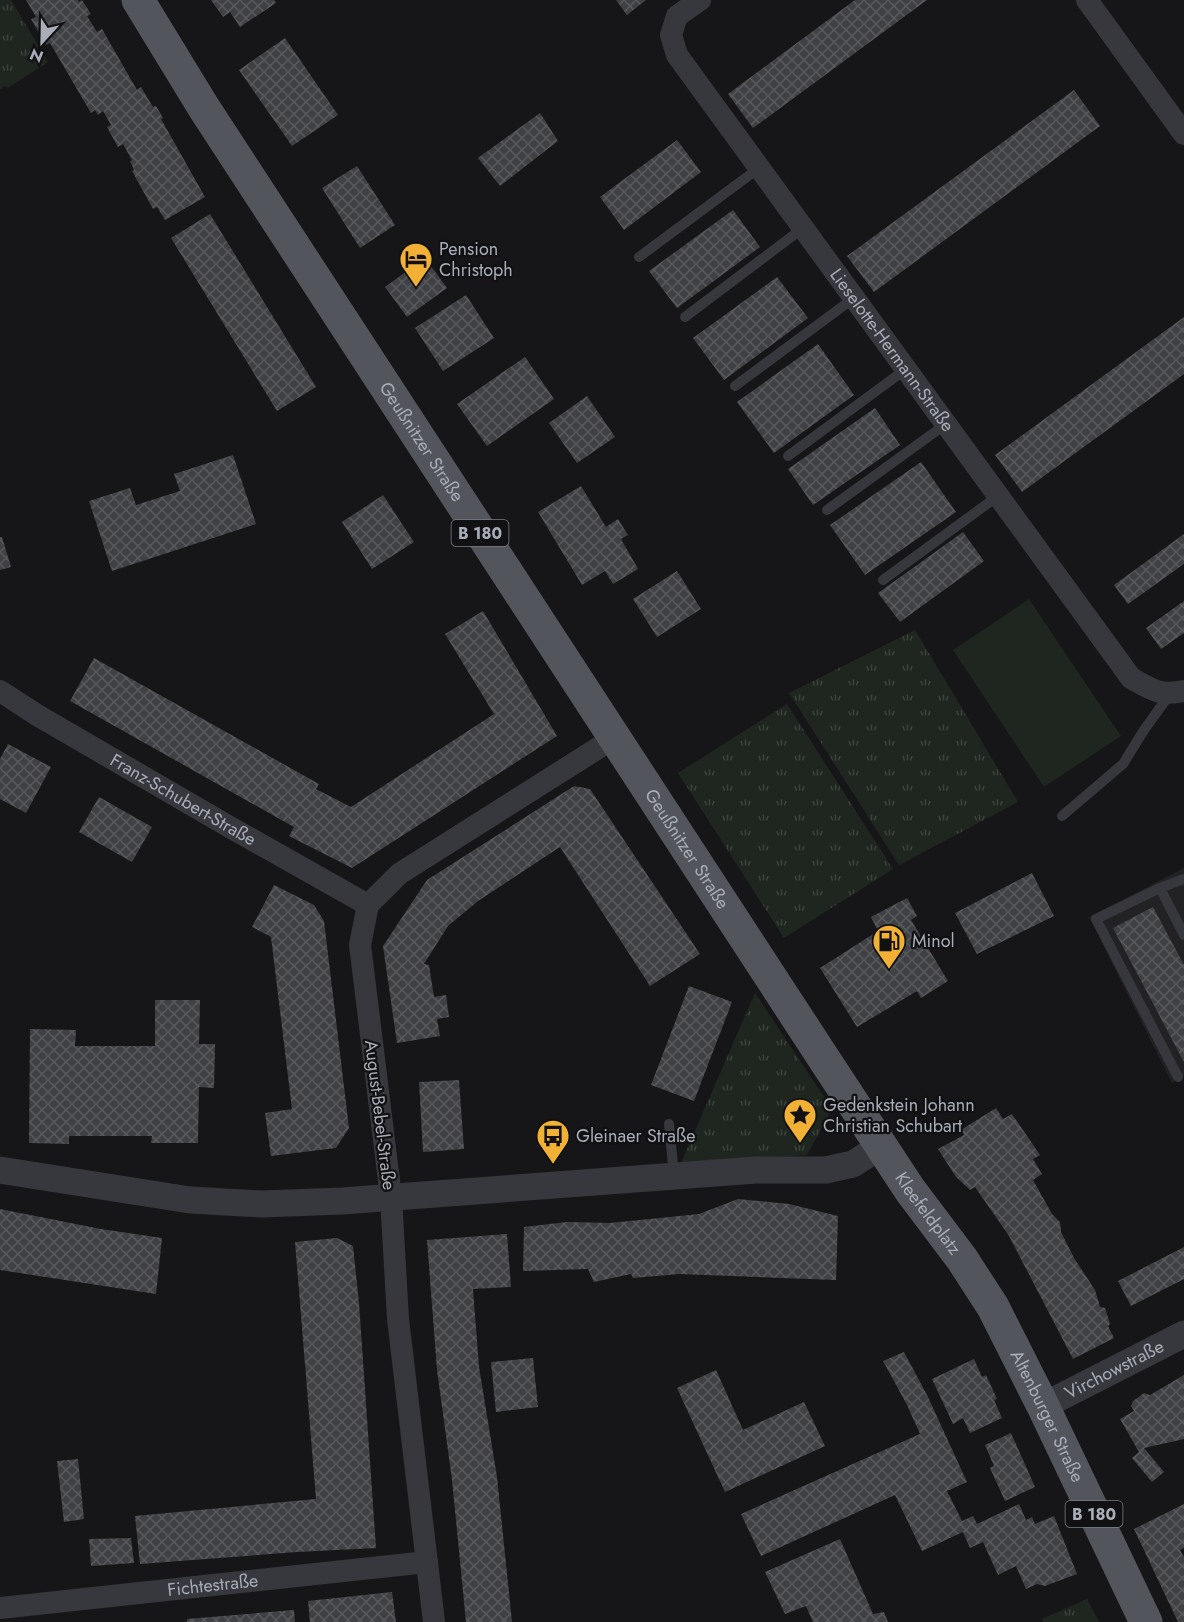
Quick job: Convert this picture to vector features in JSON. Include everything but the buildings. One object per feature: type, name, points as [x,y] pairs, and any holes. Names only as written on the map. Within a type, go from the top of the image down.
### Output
[{"type":"main road","name":"Geußnitzer Straße","points":[[138,0],[204,108],[826,1062]]},
{"type":"main road","name":"Kleefeldplatz","points":[[826,1062],[910,1190],[975,1279]]},
{"type":"main road","name":"Altenburger Straße","points":[[975,1279],[993,1307],[1043,1406],[1146,1622]]},
{"type":"street","name":"Lieselotte-Hermann-Straße","points":[[700,0],[677,16],[670,35],[677,56],[1131,678],[1170,692]]},
{"type":"street","points":[[1087,0],[1184,134]]},
{"type":"street","name":"Franz-Schubert-Straße","points":[[0,691],[228,826],[368,904]]},
{"type":"street","points":[[368,904],[399,874],[614,738]]},
{"type":"street","name":"August-Bebel-Straße","points":[[368,904],[360,945],[391,1197],[398,1319],[434,1622]]},
{"type":"street","points":[[0,1170],[225,1204],[305,1203],[674,1176],[789,1169],[808,1171],[840,1169],[853,1164],[881,1146]]},
{"type":"street","name":"Virchowstraße","points":[[1043,1406],[1184,1334]]},
{"type":"street","name":"Fichtestraße","points":[[0,1608],[427,1562]]},
{"type":"lane","points":[[639,257],[759,168]]},
{"type":"lane","points":[[685,317],[803,228]]},
{"type":"lane","points":[[735,386],[854,298]]},
{"type":"lane","points":[[788,456],[906,369]]},
{"type":"lane","points":[[827,510],[946,424]]},
{"type":"lane","points":[[883,580],[998,496]]},
{"type":"lane","points":[[1062,816],[1123,764],[1170,692]]},
{"type":"lane","points":[[1178,1077],[1096,919],[1184,879]]},
{"type":"lane","points":[[1160,888],[1184,935]]},
{"type":"lane","points":[[669,1124],[674,1176]]},
{"type":"shaded area","points":[[1184,868],[1184,1076],[1172,1083],[1089,917]]},
{"type":"green space","points":[[0,0],[11,0],[48,62],[8,88],[5,86],[0,89]]},
{"type":"green space","points":[[1029,599],[1121,736],[1044,787],[953,650]]},
{"type":"green space","points":[[915,630],[1018,802],[899,865],[789,693]]},
{"type":"green space","points":[[787,704],[893,869],[784,938],[678,773]]},
{"type":"green space","points":[[755,993],[832,1109],[807,1155],[681,1163]]},
{"type":"green space","points":[[1087,1599],[1099,1622],[1043,1622],[1042,1619]]},
{"type":"place","name":"Pension Christoph","points":[[416,288]]},
{"type":"place","name":"Minol","points":[[889,970]]},
{"type":"place","name":"Gedenkstein Johann Christian Schubart","points":[[800,1144]]},
{"type":"place","name":"Gleinaer Straße","points":[[553,1165]]}]
